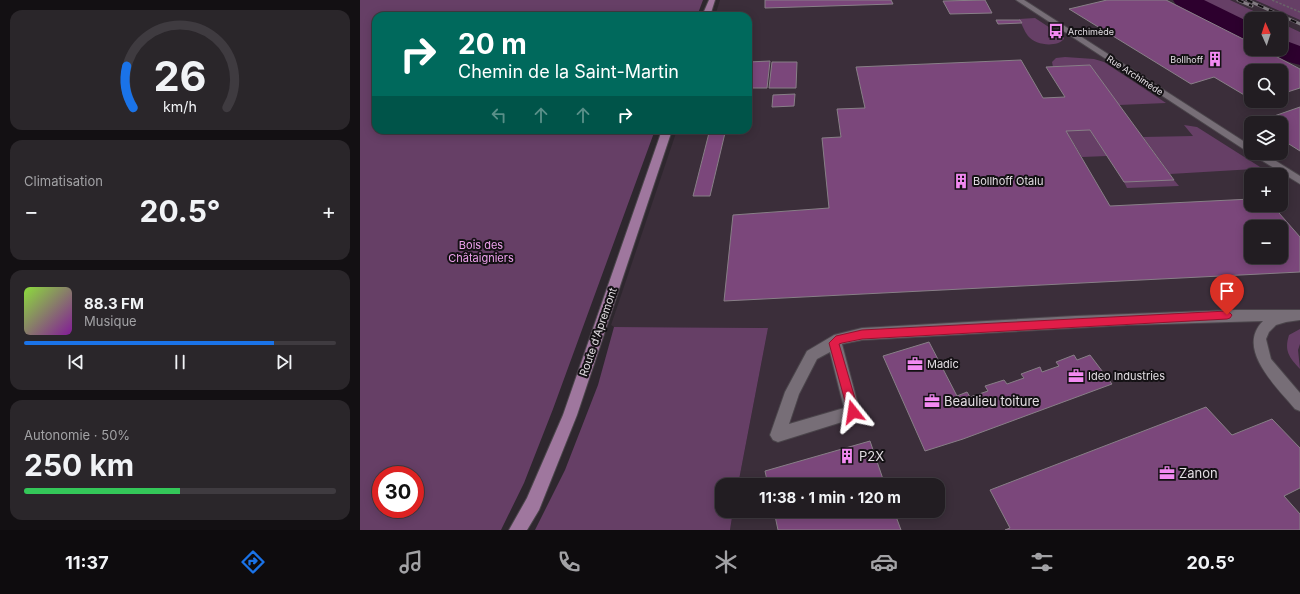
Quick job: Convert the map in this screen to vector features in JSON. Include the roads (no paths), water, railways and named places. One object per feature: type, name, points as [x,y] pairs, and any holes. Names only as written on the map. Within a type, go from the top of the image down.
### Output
[{"type":"main road","points":[[708,12],[712,0]]},
{"type":"main road","name":"Route d'Apremont","points":[[518,530],[533,504],[570,414],[666,134]]},
{"type":"street","name":"Rue Archimède","points":[[1020,0],[1244,145]]},
{"type":"street","points":[[1267,160],[1300,181]]},
{"type":"street","points":[[834,343],[853,412],[778,435],[792,392],[812,355],[839,339],[862,334],[1211,316],[1294,315]]},
{"type":"street","points":[[1294,315],[1265,327],[1259,338],[1265,362],[1300,404]]},
{"type":"waterway","points":[[1185,0],[1244,30]]},
{"type":"waterway","points":[[1288,51],[1300,57]]},
{"type":"railway","points":[[1238,0],[1252,6]]},
{"type":"railway","points":[[1247,0],[1300,24]]},
{"type":"place","name":"Archimède","points":[[1056,31]]},
{"type":"place","name":"Bollhoff","points":[[1215,59]]},
{"type":"place","name":"Bollhoff Otalu","points":[[961,181]]},
{"type":"place","name":"Madic","points":[[915,364]]},
{"type":"place","name":"Ideo Industries","points":[[1076,376]]},
{"type":"place","name":"Beaulieu toiture","points":[[932,401]]},
{"type":"place","name":"P2X","points":[[847,456]]},
{"type":"place","name":"Zanon","points":[[1167,473]]},
{"type":"park label","name":"Bois des Châtaigniers","points":[[481,251]]}]
